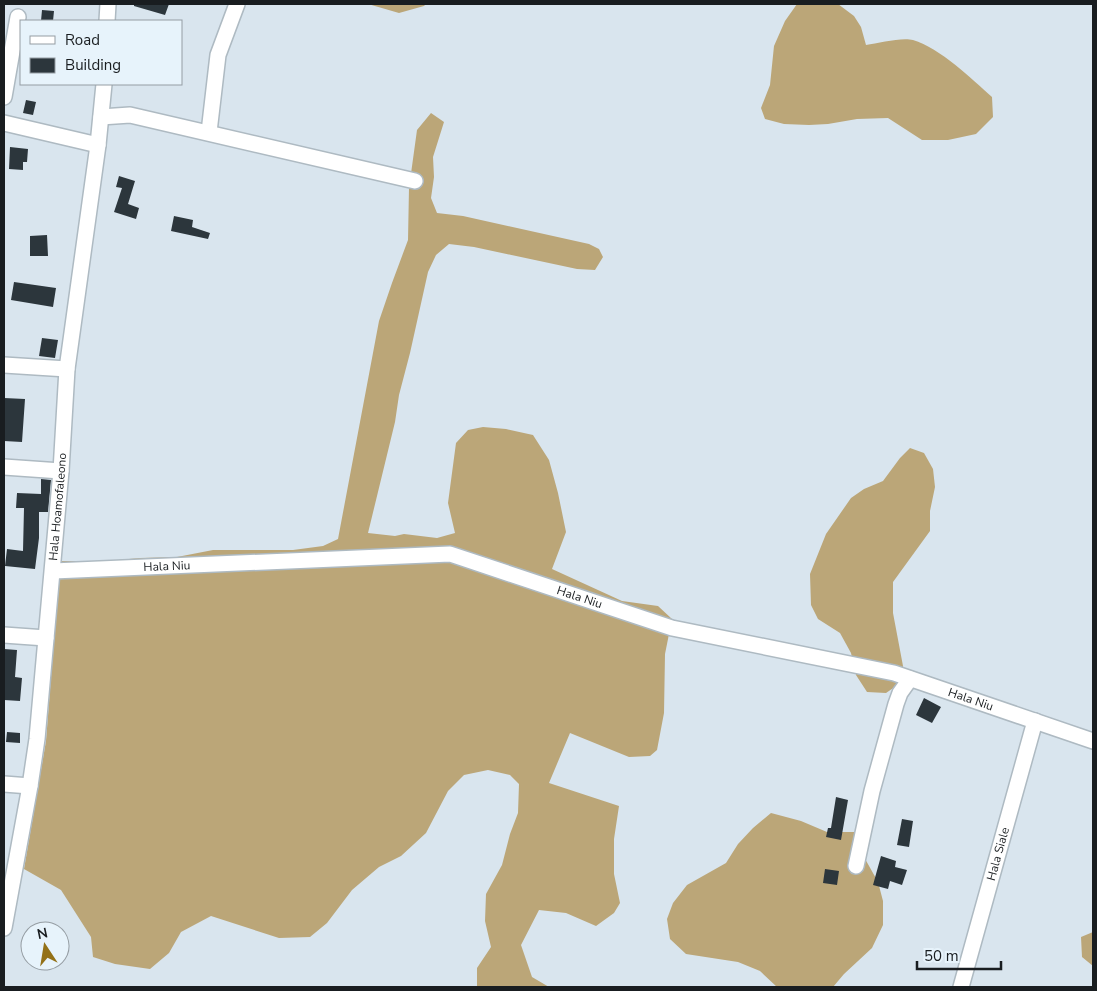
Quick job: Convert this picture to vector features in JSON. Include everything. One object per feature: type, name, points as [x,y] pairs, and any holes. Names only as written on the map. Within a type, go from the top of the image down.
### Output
[{"type":"street","points":[[108,4],[108,20]]},
{"type":"street","points":[[209,132],[218,55],[237,4]]},
{"type":"street","points":[[4,97],[18,17]]},
{"type":"street","name":"Hala Hoamofaleono","points":[[4,928],[37,739],[53,571],[67,370],[98,146],[104,85]]},
{"type":"street","points":[[101,118],[130,115],[415,181]]},
{"type":"street","points":[[4,123],[98,146]]},
{"type":"street","points":[[4,365],[67,370]]},
{"type":"street","points":[[4,467],[61,471]]},
{"type":"street","name":"Hala Niu","points":[[53,571],[450,554],[672,628],[894,673],[1093,740]]},
{"type":"street","points":[[4,635],[46,638]]},
{"type":"street","points":[[856,866],[872,791],[896,704],[900,693],[910,679]]},
{"type":"street","name":"Hala Siale","points":[[961,987],[1035,721]]},
{"type":"street","points":[[4,784],[30,786]]},
{"type":"shaded area","points":[[368,4],[426,4],[399,13]]},
{"type":"shaded area","points":[[797,4],[838,4],[854,16],[861,27],[866,45],[908,39],[934,50],[955,65],[992,97],[993,117],[976,134],[948,140],[922,140],[888,118],[857,119],[809,125],[784,124],[765,119],[761,108],[770,85],[774,46],[785,21]]},
{"type":"shaded area","points":[[431,113],[444,122],[433,157],[434,177],[431,198],[437,213],[463,216],[589,244],[599,249],[603,257],[595,270],[577,269],[474,247],[449,244],[436,255],[428,272],[368,533],[395,536],[404,534],[437,538],[455,533],[448,503],[456,443],[468,430],[483,427],[506,429],[533,435],[549,460],[566,532],[552,569],[622,601],[658,606],[672,619],[665,654],[664,713],[657,750],[650,756],[629,757],[570,733],[549,783],[619,806],[614,839],[614,874],[620,903],[614,913],[596,926],[566,913],[539,910],[521,945],[532,977],[549,987],[477,987],[477,968],[491,947],[485,921],[486,894],[502,865],[518,813],[519,784],[510,775],[488,770],[464,775],[448,791],[426,833],[401,856],[379,867],[352,890],[327,923],[310,937],[279,938],[211,916],[181,932],[169,953],[150,969],[115,964],[93,957],[91,937],[61,890],[24,869],[46,741],[60,561],[107,561],[177,557],[213,550],[293,550],[323,546],[338,539],[379,321],[408,240],[409,188],[417,130]]},
{"type":"shaded area","points":[[910,448],[924,453],[933,469],[935,487],[930,511],[930,531],[893,582],[893,613],[903,666],[902,682],[886,693],[867,692],[856,675],[851,653],[840,633],[818,619],[811,605],[810,574],[826,534],[851,498],[864,489],[883,481]]},
{"type":"shaded area","points":[[771,813],[801,821],[827,832],[860,832],[864,857],[878,882],[883,901],[883,925],[872,948],[833,987],[777,987],[760,971],[738,962],[686,954],[670,939],[667,919],[673,903],[687,885],[726,863],[738,844]]},
{"type":"shaded area","points":[[1093,932],[1093,966],[1082,957],[1081,937]]},
{"type":"building","points":[[134,4],[169,4],[165,15],[134,6]]},
{"type":"building","points":[[42,10],[54,11],[53,20],[41,20]]},
{"type":"building","points":[[26,100],[36,102],[33,115],[23,113]]},
{"type":"building","points":[[10,147],[28,149],[27,162],[23,162],[23,170],[9,169]]},
{"type":"building","points":[[119,176],[135,181],[128,204],[139,208],[136,219],[114,212],[122,188],[116,187]]},
{"type":"building","points":[[174,216],[193,220],[192,227],[210,233],[208,239],[171,231]]},
{"type":"building","points":[[47,235],[48,256],[30,256],[30,236]]},
{"type":"building","points":[[14,282],[56,288],[53,307],[11,300]]},
{"type":"building","points":[[42,338],[58,340],[55,358],[39,356]]},
{"type":"building","points":[[4,398],[25,399],[22,442],[4,441]]},
{"type":"building","points":[[41,479],[51,480],[48,512],[39,512],[39,538],[35,569],[5,566],[7,549],[23,551],[24,508],[16,508],[17,493],[41,494]]},
{"type":"building","points":[[4,649],[17,650],[15,677],[22,678],[20,701],[4,700]]},
{"type":"building","points":[[924,698],[941,707],[932,723],[916,715]]},
{"type":"building","points":[[7,732],[20,733],[20,743],[6,742]]},
{"type":"building","points":[[836,797],[848,800],[841,840],[826,837],[828,828],[831,828]]},
{"type":"building","points":[[902,819],[913,821],[909,847],[897,845]]},
{"type":"building","points":[[881,856],[896,861],[895,867],[907,870],[902,885],[890,881],[888,889],[873,885]]},
{"type":"building","points":[[825,869],[839,871],[837,885],[823,883]]}]
